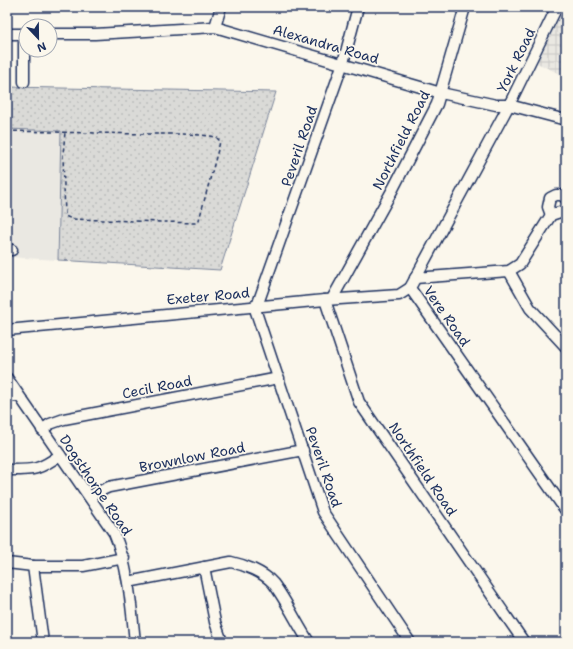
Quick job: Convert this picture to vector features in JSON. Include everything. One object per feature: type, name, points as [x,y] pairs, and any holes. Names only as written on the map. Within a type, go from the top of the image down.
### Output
[{"type":"street","points":[[215,26],[221,7]]},
{"type":"street","name":"Peveril Road","points":[[358,7],[343,63],[256,306],[323,512],[410,642]]},
{"type":"street","name":"Northfield Road","points":[[465,7],[437,104],[393,189],[329,300],[359,402],[524,642]]},
{"type":"street","name":"York Road","points":[[509,105],[558,7]]},
{"type":"street","name":"Alexandra Road","points":[[58,34],[95,34],[215,26],[441,93],[496,104],[509,105],[566,120]]},
{"type":"street","points":[[7,34],[18,34]]},
{"type":"street","points":[[24,58],[24,82]]},
{"type":"street","name":"Vere Road","points":[[509,105],[410,288],[566,511]]},
{"type":"street","points":[[551,215],[548,207],[550,198],[556,195],[562,195],[566,199]]},
{"type":"street","points":[[415,278],[509,272],[520,264],[551,215],[566,210]]},
{"type":"street","points":[[509,272],[530,308],[566,346]]},
{"type":"street","name":"Exeter Road","points":[[7,330],[256,306],[399,295],[410,288]]},
{"type":"street","name":"Dogsthorpe Road","points":[[7,378],[114,534],[124,558],[134,642]]},
{"type":"street","name":"Cecil Road","points":[[42,430],[50,424],[64,419],[279,378]]},
{"type":"street","points":[[7,397],[18,396]]},
{"type":"street","name":"Brownlow Road","points":[[89,496],[109,487],[303,450]]},
{"type":"street","points":[[7,470],[35,470],[44,467],[60,455]]},
{"type":"street","points":[[7,563],[33,566],[83,566],[124,558]]},
{"type":"street","points":[[128,582],[231,562],[251,569],[272,583],[309,642]]},
{"type":"street","points":[[33,566],[43,642]]},
{"type":"street","points":[[204,567],[215,622],[222,642]]},
{"type":"path","points":[[7,131],[64,132],[200,135],[216,137],[220,141],[219,146],[199,220],[195,223],[72,219],[65,216],[63,156],[64,132]]},
{"type":"shaded area","points":[[564,7],[566,7],[566,77],[537,63]]},
{"type":"shaded area","points":[[7,87],[276,92],[220,270],[58,260],[61,131],[7,129]]},
{"type":"shaded area","points":[[7,129],[61,131],[58,260],[7,257]]}]
